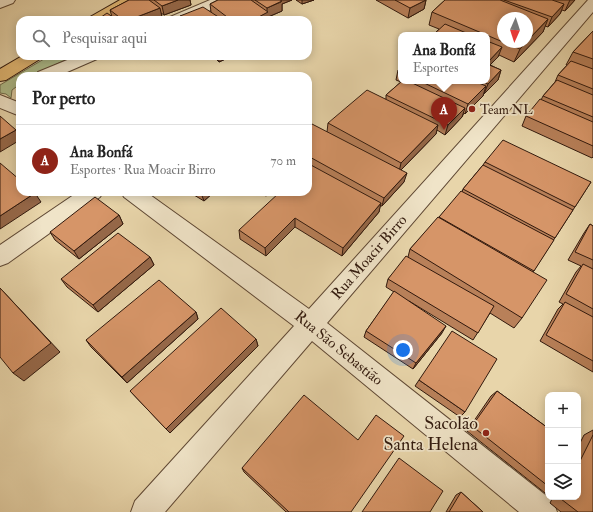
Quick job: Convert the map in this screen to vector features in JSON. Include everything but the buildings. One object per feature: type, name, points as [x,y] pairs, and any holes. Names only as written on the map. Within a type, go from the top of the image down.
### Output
[{"type":"main road","points":[[103,16],[130,0]]},
{"type":"main road","points":[[0,66],[16,60]]},
{"type":"main road","points":[[0,76],[27,60]]},
{"type":"street","points":[[0,4],[8,0]]},
{"type":"street","points":[[184,16],[222,0]]},
{"type":"street","name":"Rua Moacir Birro","points":[[146,512],[593,3]]},
{"type":"street","points":[[53,72],[82,60]]},
{"type":"street","points":[[0,101],[16,104]]},
{"type":"street","points":[[0,257],[87,196]]},
{"type":"street","name":"Rua São Sebastião","points":[[136,196],[310,324],[542,512]]},
{"type":"green space","points":[[42,60],[65,60],[40,72],[22,72]]},
{"type":"green space","points":[[16,76],[16,87],[12,90],[11,98],[6,94],[0,93],[0,85]]},
{"type":"place","name":"Team NL","points":[[472,109]]},
{"type":"place","name":"Ana Bonfá","points":[[444,130]]},
{"type":"place","name":"Sacolão Santa Helena","points":[[486,433]]}]
